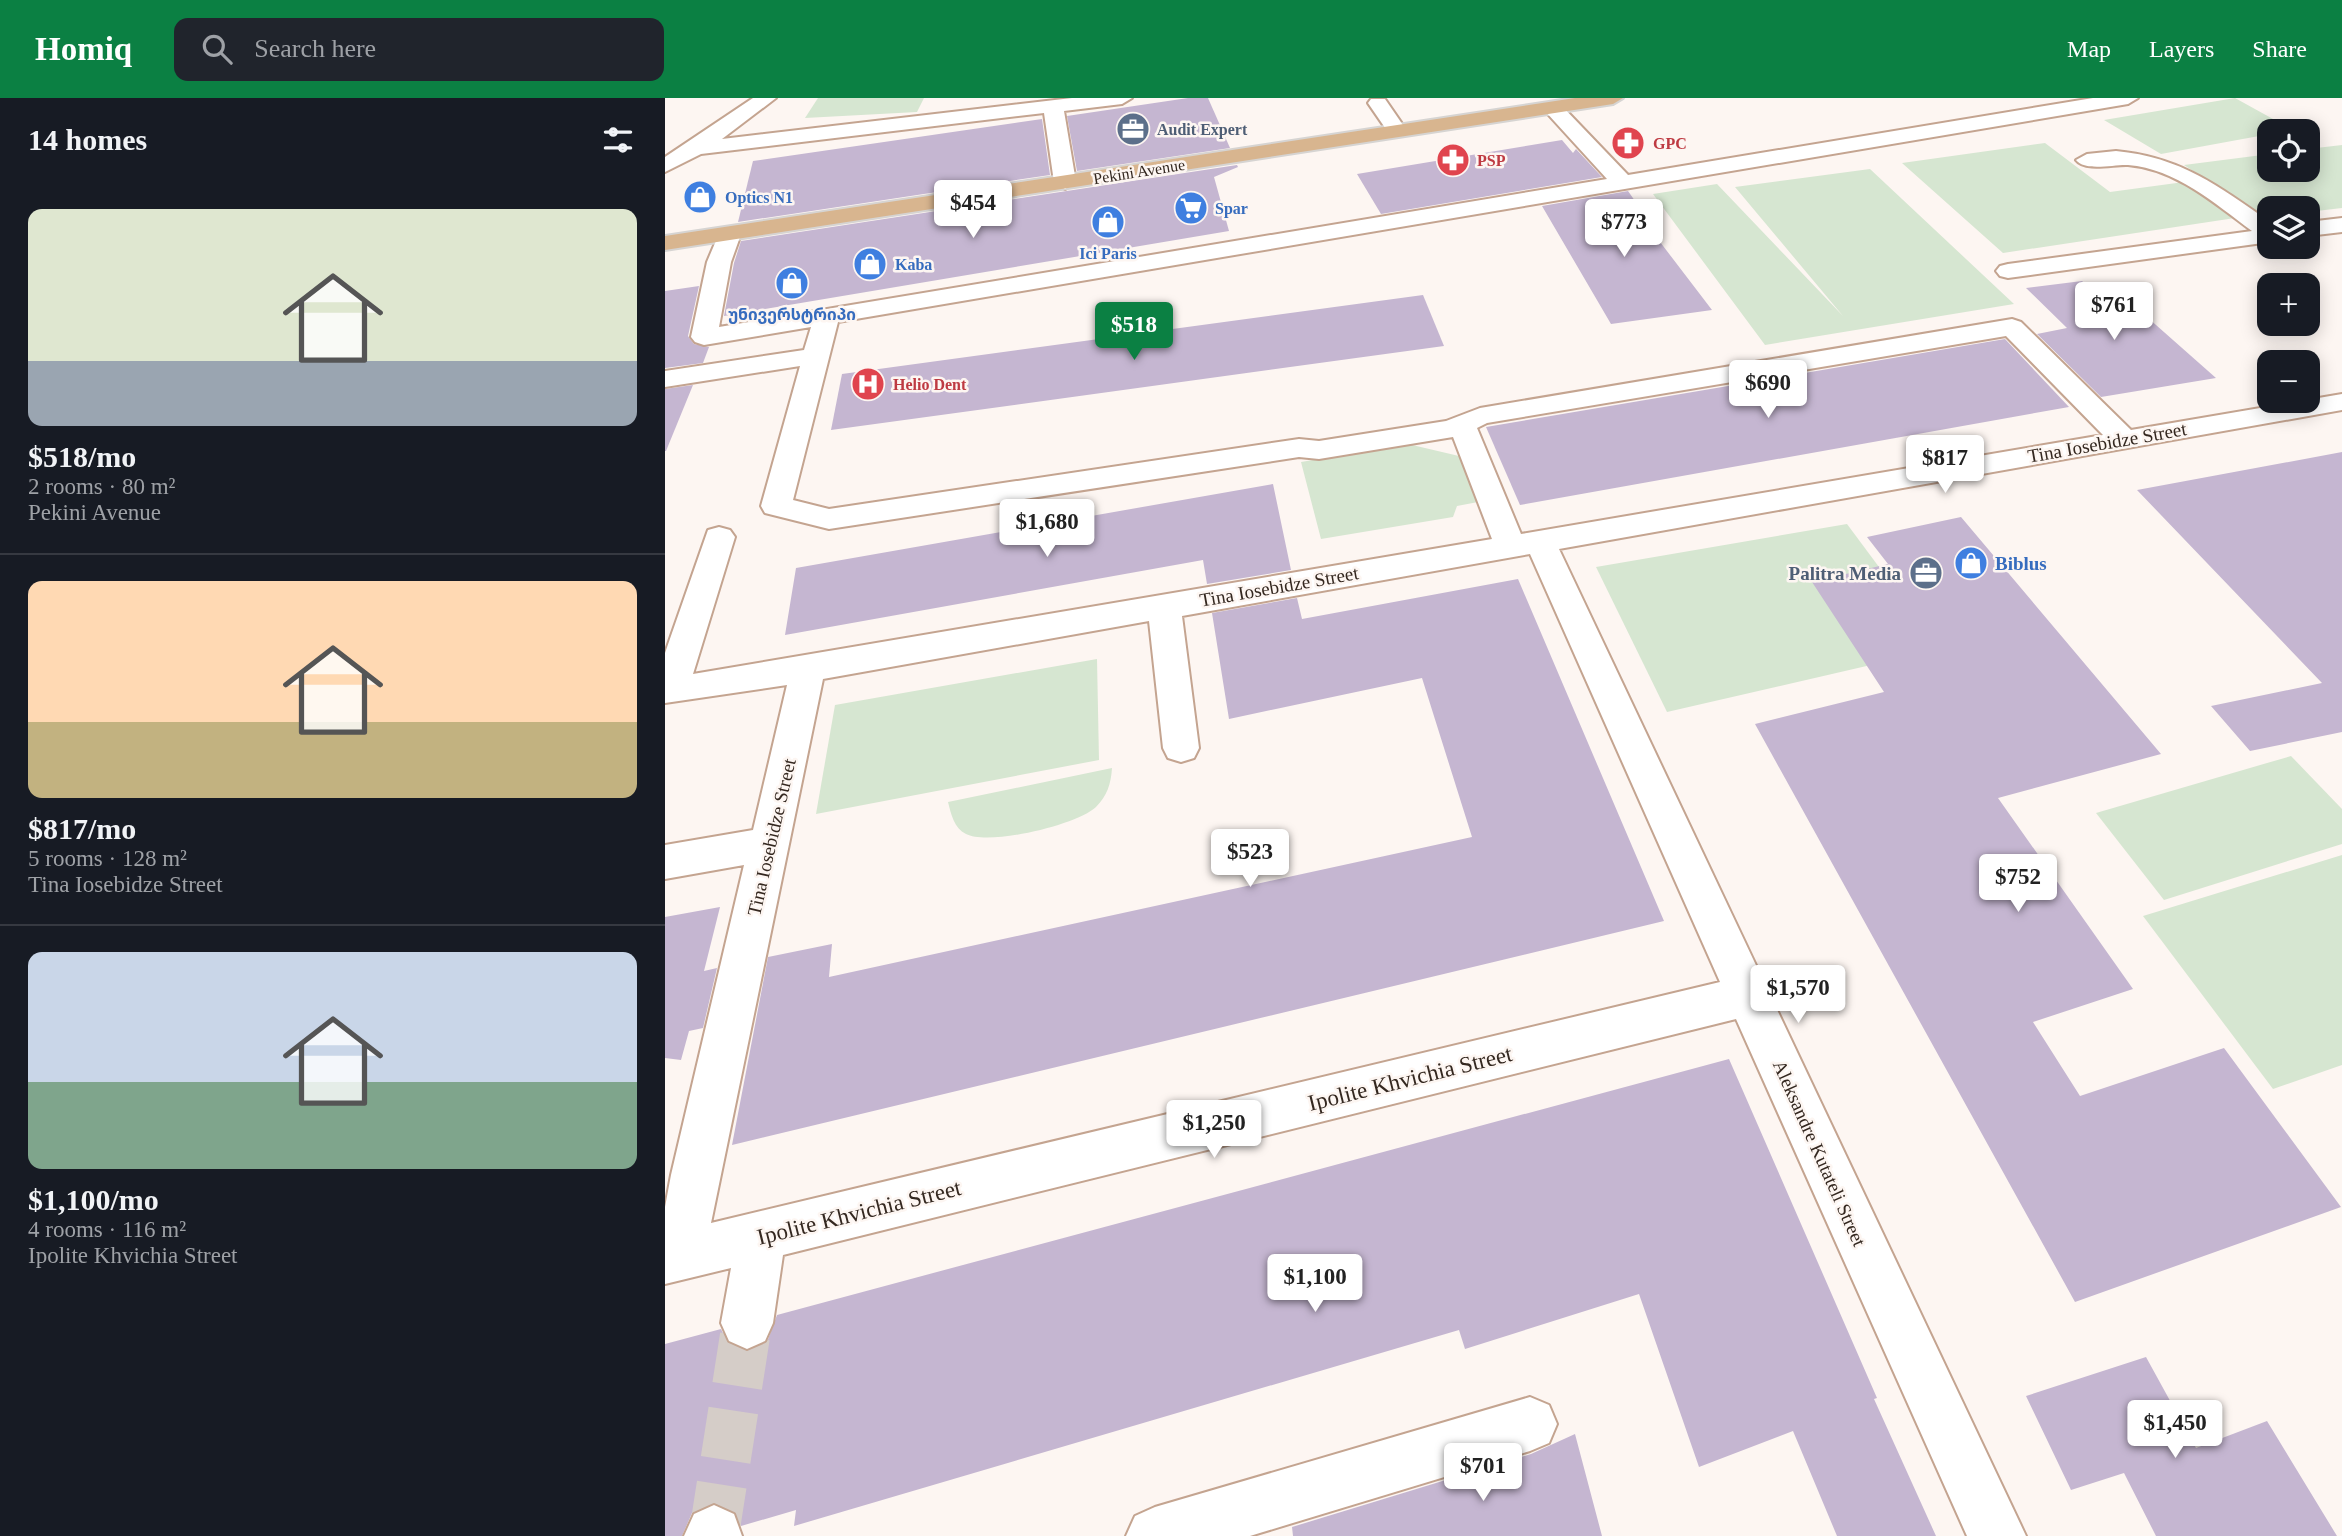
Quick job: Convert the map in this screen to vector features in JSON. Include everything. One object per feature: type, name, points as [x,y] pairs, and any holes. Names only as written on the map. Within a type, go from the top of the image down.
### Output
[{"type":"main road","points":[[1439,124],[1486,98]]},
{"type":"main road","name":"Pekini Avenue","points":[[665,243],[1613,98]]},
{"type":"street","points":[[665,166],[696,148],[766,98]]},
{"type":"street","points":[[696,148],[1122,98]]},
{"type":"street","points":[[729,233],[719,262],[703,337],[827,314],[2128,98]]},
{"type":"street","points":[[1378,103],[1397,131]]},
{"type":"street","points":[[1053,106],[1065,182]]},
{"type":"street","points":[[1552,107],[1622,182]]},
{"type":"street","points":[[2087,160],[2117,155],[2141,158],[2177,169],[2257,225]]},
{"type":"street","points":[[2320,228],[2342,225]]},
{"type":"street","points":[[2008,271],[2257,236]]},
{"type":"street","points":[[827,314],[776,506],[829,519],[1300,448],[1319,450],[1453,428],[1480,416],[2012,327],[2124,439]]},
{"type":"street","points":[[665,379],[816,356]]},
{"type":"street","name":"Tina Iosebidze Street","points":[[673,1257],[695,1175],[808,669],[1524,542],[2342,402]]},
{"type":"street","name":"Aleksandre Kutateli Street","points":[[1462,424],[1524,542],[1747,996],[1997,1536]]},
{"type":"street","points":[[719,537],[667,697],[808,669]]},
{"type":"street","points":[[1164,606],[1181,748]]},
{"type":"street","points":[[665,862],[770,844]]},
{"type":"street","name":"Ipolite Khvichia Street","points":[[673,1257],[1747,996]]},
{"type":"street","points":[[747,1323],[761,1235]]},
{"type":"street","points":[[1155,1536],[1530,1424]]},
{"type":"green space","points":[[818,98],[924,98],[917,112],[805,118]]},
{"type":"green space","points":[[2235,98],[2273,119],[2257,119],[2257,136],[2161,154],[2104,120]]},
{"type":"green space","points":[[2045,143],[2110,192],[2184,182],[2235,218],[2003,253],[1902,163]]},
{"type":"green space","points":[[2342,145],[2342,208],[2320,211],[2320,196],[2257,196],[2257,213],[2184,165],[2257,156],[2257,182],[2320,182],[2320,148]]},
{"type":"green space","points":[[1870,169],[2014,304],[1765,345],[1653,194],[1717,184],[1843,316],[1735,187]]},
{"type":"green space","points":[[1408,444],[1459,456],[1478,502],[1457,506],[1453,517],[1321,539],[1301,462]]},
{"type":"green space","points":[[1847,524],[1940,649],[1667,712],[1596,567]]},
{"type":"green space","points":[[1097,659],[1099,760],[816,814],[835,705]]},
{"type":"green space","points":[[2291,756],[2342,809],[2342,844],[2164,900],[2096,813]]},
{"type":"green space","points":[[1112,768],[1108,789],[1096,807],[1071,820],[1033,832],[993,837],[966,834],[956,824],[948,802]]},
{"type":"green space","points":[[2342,855],[2342,1065],[2273,1089],[2143,916]]},
{"type":"building","points":[[1188,98],[1208,98],[1230,148],[1077,171],[1067,116]]},
{"type":"building","points":[[1042,119],[1050,175],[738,222],[753,161]]},
{"type":"building","points":[[1562,140],[1573,153],[1576,149],[1602,177],[1381,214],[1357,174]]},
{"type":"building","points":[[1237,165],[1238,167],[1214,177],[1229,231],[724,316],[741,241]]},
{"type":"building","points":[[1628,191],[1661,238],[1657,238],[1712,310],[1611,324],[1542,206]]},
{"type":"building","points":[[2082,281],[2092,290],[2113,287],[2216,378],[2101,397],[2037,334],[2067,328],[2026,288]]},
{"type":"building","points":[[699,286],[688,336],[694,344],[709,347],[703,363],[665,368],[665,291]]},
{"type":"building","points":[[1423,295],[1444,346],[831,430],[842,374]]},
{"type":"building","points":[[2005,339],[2069,407],[1520,505],[1486,427]]},
{"type":"building","points":[[693,385],[666,451],[665,451],[665,389]]},
{"type":"building","points":[[2342,452],[2342,732],[2250,751],[2211,706],[2322,683],[2137,490]]},
{"type":"building","points":[[1273,484],[1291,570],[1207,584],[1203,560],[785,635],[796,568]]},
{"type":"building","points":[[1961,517],[2161,754],[1998,798],[2133,989],[2033,1022],[2080,1096],[2224,1048],[2341,1207],[2075,1302],[1755,724],[1884,692],[1812,582],[1888,564],[1867,537]]},
{"type":"building","points":[[1518,579],[1664,921],[732,1145],[768,957],[832,944],[829,977],[1472,837],[1422,678],[1229,719],[1212,613],[1297,598],[1302,619]]},
{"type":"building","points":[[720,907],[704,971],[717,968],[703,1028],[689,1031],[681,1060],[665,1058],[665,917]]},
{"type":"building","points":[[1729,1059],[1877,1398],[1874,1399],[1936,1536],[1837,1536],[1793,1431],[1699,1467],[1639,1294],[1465,1349],[1459,1330],[794,1526],[796,1510],[741,1526],[735,1512],[713,1503],[692,1513],[682,1536],[665,1536],[665,1344],[721,1329],[728,1343],[748,1351],[767,1342],[777,1315]]},
{"type":"building","points":[[2146,1357],[2196,1448],[2267,1421],[2337,1536],[2156,1536],[2124,1473],[2071,1490],[2026,1396]]},
{"type":"building","points":[[1575,1434],[1602,1536],[1293,1536],[1292,1527],[1531,1454]]},
{"type":"tunnel","points":[[714,1534],[747,1323]]},
{"type":"place","name":"Audit Expert","points":[[1133,129]]},
{"type":"place","name":"GPC","points":[[1628,143]]},
{"type":"place","name":"PSP","points":[[1453,160]]},
{"type":"place","name":"Optics N1","points":[[700,197]]},
{"type":"place","name":"Spar","points":[[1191,208]]},
{"type":"place","name":"Ici Paris","points":[[1108,222]]},
{"type":"place","name":"Kaba","points":[[870,264]]},
{"type":"place","name":"უნივერსტრიპი","points":[[792,283]]},
{"type":"place","name":"Helio Dent","points":[[868,384]]},
{"type":"place","name":"Biblus","points":[[1971,563]]},
{"type":"place","name":"Palitra Media","points":[[1926,573]]}]
